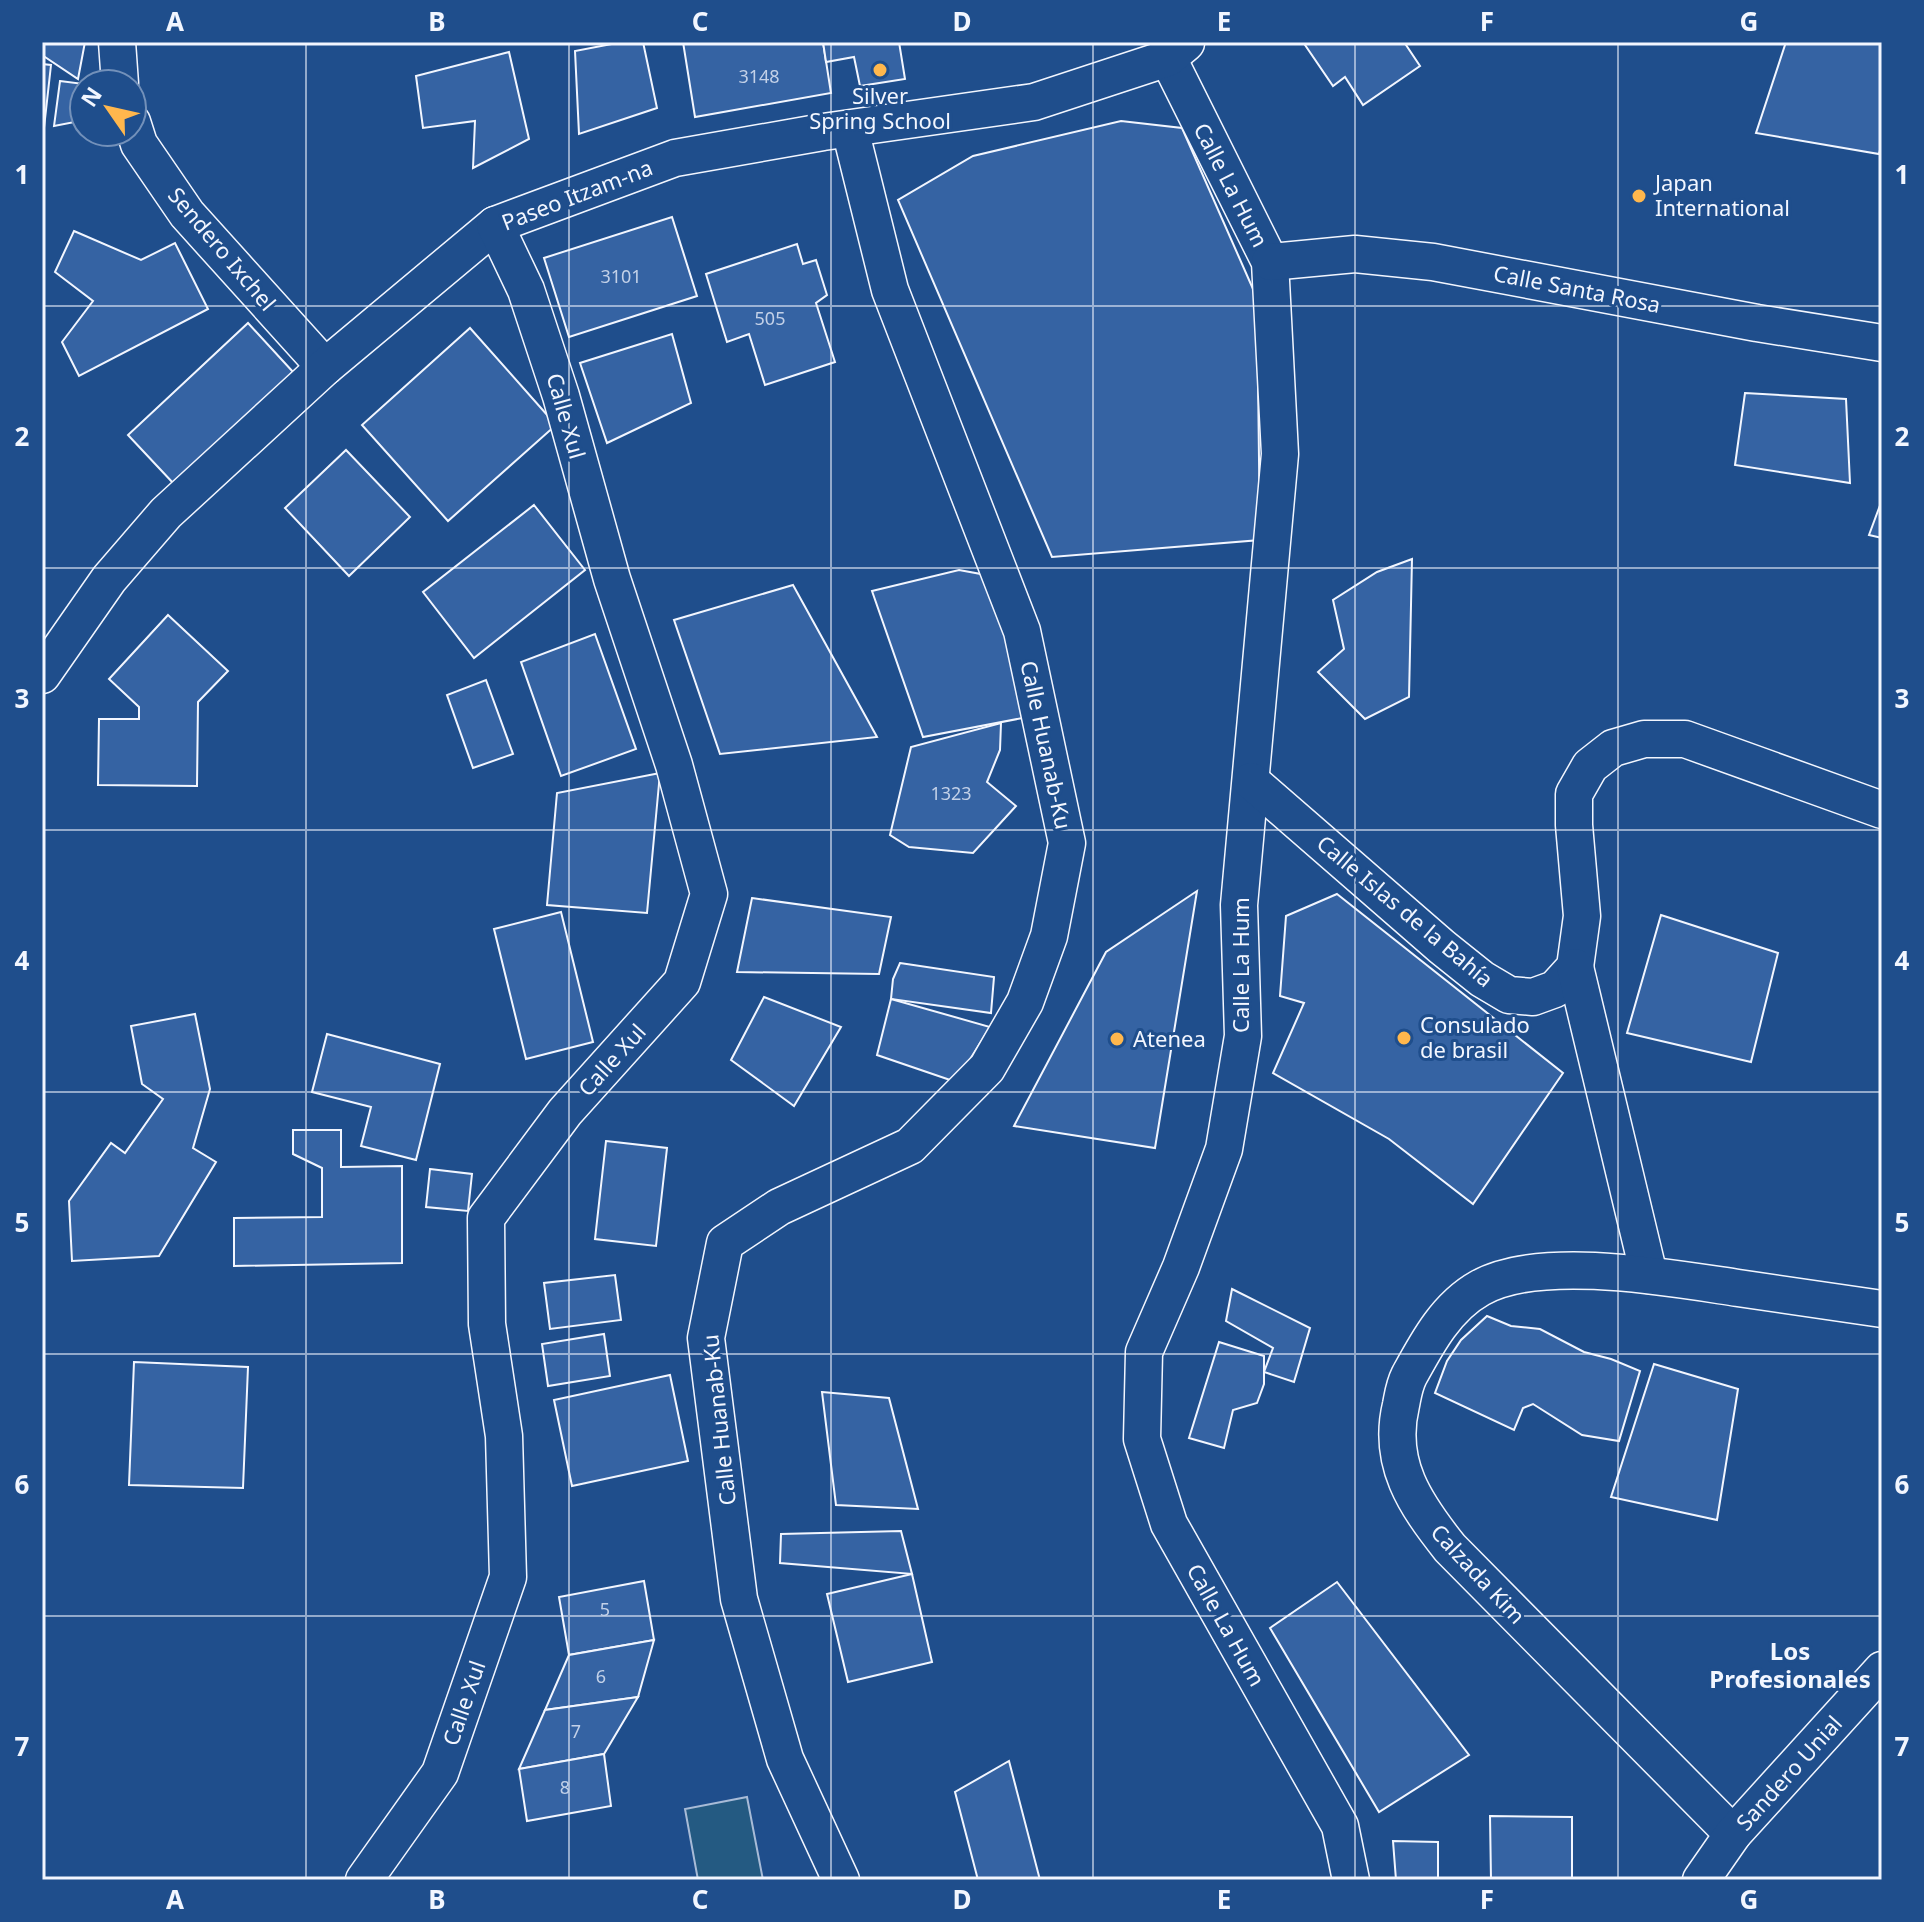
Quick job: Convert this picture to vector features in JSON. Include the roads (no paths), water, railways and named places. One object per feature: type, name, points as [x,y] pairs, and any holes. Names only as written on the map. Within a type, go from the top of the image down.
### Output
[{"type":"street","points":[[117,42],[117,68]]},
{"type":"street","name":"Paseo Itzam-na","points":[[42,675],[109,579],[166,513],[325,367],[495,225],[675,158],[1034,102],[1178,50]]},
{"type":"street","name":"Calle La Hum","points":[[1178,50],[1270,262],[1280,454],[1239,905],[1243,1036],[1224,1149],[1181,1267],[1144,1352],[1142,1439],[1169,1524],[1340,1826],[1351,1880]]},
{"type":"street","name":"Calle Huanab-Ku","points":[[841,1880],[785,1759],[739,1599],[706,1338],[725,1243],[779,1207],[910,1146],[987,1068],[1025,1002],[1049,936],[1067,843],[1022,631],[890,290],[850,129]]},
{"type":"street","name":"Sendero Ixchel","points":[[142,148],[187,214],[325,367]]},
{"type":"street","name":"Calle Xul","points":[[364,1880],[440,1773],[508,1577],[504,1436],[487,1324],[486,1218],[565,1112],[682,982],[709,894],[674,765],[612,579],[561,396],[526,290],[495,225]]},
{"type":"street","name":"Calle Santa Rosa","points":[[1270,262],[1355,254],[1433,262],[1757,323],[1882,343]]},
{"type":"street","points":[[1649,1275],[1575,967],[1582,916],[1574,794],[1590,766],[1613,748],[1644,739],[1685,739],[1882,810]]},
{"type":"street","name":"Calle Islas de la Bahía","points":[[1251,781],[1442,947],[1482,979],[1509,995],[1533,997],[1555,989],[1575,967]]},
{"type":"street","name":"Calzada Kim","points":[[1733,1834],[1450,1548],[1425,1517],[1410,1491],[1399,1458],[1395,1428],[1406,1383],[1428,1341],[1453,1308],[1480,1288],[1510,1276],[1548,1271],[1649,1275],[1882,1309]]},
{"type":"street","name":"Sandero Unial","points":[[1701,1880],[1733,1834],[1882,1670]]},
{"type":"place","name":"Silver Spring School","points":[[880,70]]},
{"type":"place","name":"Japan International","points":[[1639,196]]},
{"type":"place","name":"Consulado de brasil","points":[[1404,1038]]},
{"type":"place","name":"Atenea","points":[[1117,1039]]},
{"type":"district","name":"Los Profesionales","points":[[1790,1666]]}]
